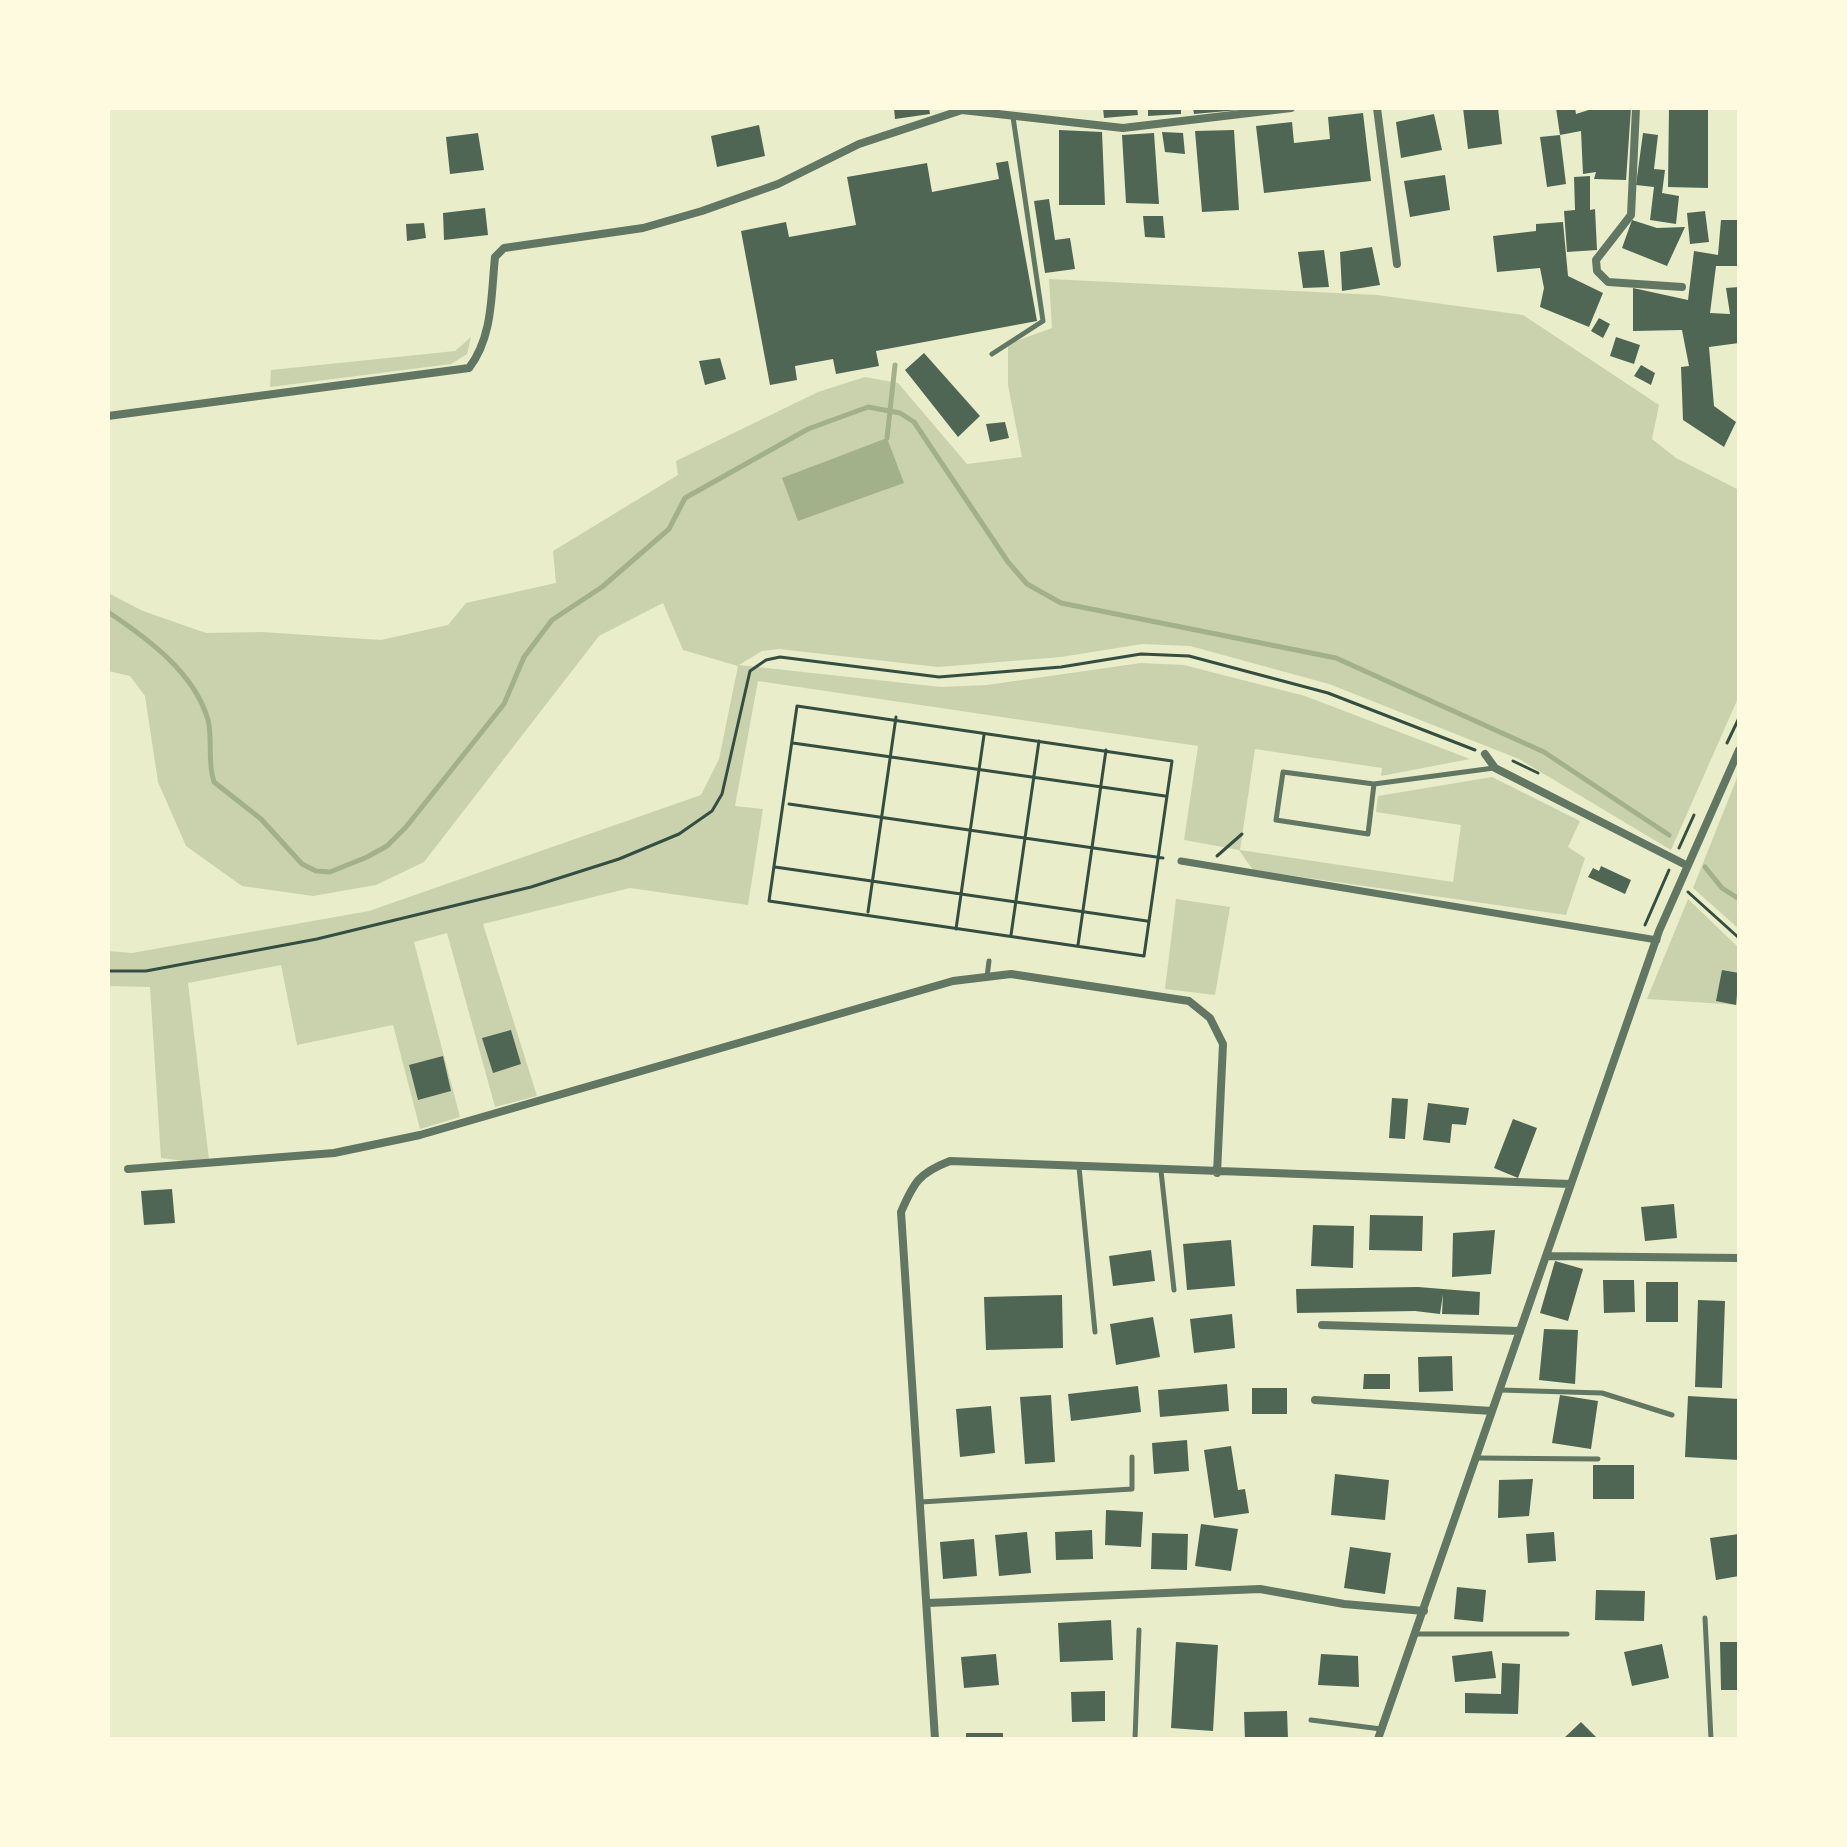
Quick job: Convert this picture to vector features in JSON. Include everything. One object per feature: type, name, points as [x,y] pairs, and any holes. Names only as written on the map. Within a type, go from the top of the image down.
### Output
[{"type":"street","points":[[108,416],[469,368],[480,354],[487,331],[495,257],[504,248],[643,228],[702,211],[778,184],[859,144],[962,109],[1123,128],[1291,108]]},
{"type":"street","points":[[1377,108],[1397,264]]},
{"type":"street","points":[[1636,108],[1631,215],[1596,260],[1597,271],[1608,282],[1682,287]]},
{"type":"street","points":[[1485,754],[1495,768],[1686,865]]},
{"type":"street","points":[[1380,1734],[1657,940],[1686,865],[1738,754]]},
{"type":"street","points":[[1181,861],[1657,940]]},
{"type":"street","points":[[128,1169],[334,1153],[420,1135],[953,981],[1011,974],[1189,1001],[1199,1008],[1218,1031],[1223,1044],[1217,1173]]},
{"type":"street","points":[[935,1739],[901,1212],[912,1187],[926,1170],[950,1161],[1570,1184]]},
{"type":"street","points":[[1546,1256],[1739,1258]]},
{"type":"street","points":[[1322,1325],[1520,1331]]},
{"type":"street","points":[[1315,1400],[1492,1411]]},
{"type":"street","points":[[928,1603],[1260,1589],[1344,1604],[1424,1611]]},
{"type":"lane","points":[[992,354],[1043,321],[1013,116]]},
{"type":"lane","points":[[1374,784],[1368,834],[1276,820],[1283,772],[1374,784],[1495,768]]},
{"type":"lane","points":[[987,978],[989,961]]},
{"type":"lane","points":[[1079,1167],[1095,1332]]},
{"type":"lane","points":[[1161,1171],[1174,1290]]},
{"type":"lane","points":[[1500,1390],[1602,1393],[1672,1415]]},
{"type":"lane","points":[[921,1502],[1132,1489],[1132,1457]]},
{"type":"lane","points":[[1476,1458],[1598,1459]]},
{"type":"lane","points":[[1705,1618],[1711,1739]]},
{"type":"lane","points":[[1135,1739],[1139,1630]]},
{"type":"lane","points":[[1414,1634],[1567,1634]]},
{"type":"lane","points":[[1311,1720],[1380,1734]]},
{"type":"path","points":[[108,971],[146,971],[317,939],[481,901],[619,859],[679,834],[712,811],[722,794],[750,671],[766,660],[780,657],[939,677],[1061,667],[1141,654],[1189,656],[1328,693],[1485,754]]},
{"type":"path","points":[[797,706],[896,719],[1172,761],[1144,956],[769,901],[797,706]]},
{"type":"path","points":[[868,912],[896,719]]},
{"type":"path","points":[[956,929],[984,734]]},
{"type":"path","points":[[1011,935],[1039,740]]},
{"type":"path","points":[[793,743],[1165,796]]},
{"type":"path","points":[[1078,945],[1106,750]]},
{"type":"path","points":[[789,804],[1160,858]]},
{"type":"path","points":[[1211,865],[1231,840],[1242,834]]},
{"type":"path","points":[[774,867],[1147,921]]},
{"type":"path","points":[[1687,891],[1739,938]]},
{"type":"shaded area","points":[[1049,279],[1377,295],[1523,315],[1659,405],[1652,439],[1676,458],[1739,490],[1739,696],[1671,850],[1519,759],[1329,684],[1190,646],[1142,644],[1061,657],[938,667],[779,649],[762,651],[739,665],[941,687],[987,685],[1141,663],[1184,665],[1305,696],[1470,759],[1381,776],[1382,768],[1255,749],[1240,850],[1453,882],[1461,825],[1376,812],[1378,796],[1492,777],[1580,821],[1568,847],[1585,858],[1566,915],[1253,870],[1239,850],[1184,840],[1198,746],[758,681],[735,806],[763,809],[748,905],[630,888],[483,924],[537,1096],[495,1107],[447,933],[414,942],[460,1117],[420,1129],[393,1025],[297,1045],[281,965],[188,983],[209,1160],[192,1162],[161,1158],[150,987],[108,986],[108,951],[132,953],[369,911],[701,795],[719,759],[738,666],[683,650],[663,603],[599,636],[424,862],[376,885],[313,896],[242,886],[186,846],[158,782],[145,696],[130,676],[108,671],[108,593],[143,611],[206,633],[262,632],[381,640],[448,625],[466,603],[556,583],[553,551],[678,475],[676,461],[818,392],[865,377],[898,383],[967,464],[1022,457],[1008,385],[1008,344],[1052,328]]},
{"type":"shaded area","points":[[471,337],[467,354],[451,364],[270,387],[271,370],[455,351]]},
{"type":"shaded area","points":[[887,438],[904,483],[798,521],[782,478]]},
{"type":"shaded area","points":[[1739,773],[1739,929],[1693,888]]},
{"type":"shaded area","points":[[1176,899],[1230,907],[1215,995],[1165,989]]},
{"type":"shaded area","points":[[1688,899],[1739,948],[1739,1005],[1647,999]]},
{"type":"building","points":[[894,108],[929,108],[930,114],[895,119]]},
{"type":"building","points":[[1103,108],[1137,108],[1138,115],[1104,118]]},
{"type":"building","points":[[1148,108],[1181,108],[1181,114],[1148,116]]},
{"type":"building","points":[[1193,108],[1239,108],[1239,110],[1194,114]]},
{"type":"building","points":[[1463,108],[1498,108],[1502,144],[1468,149]]},
{"type":"building","points":[[1556,108],[1575,108],[1576,114],[1595,108],[1631,108],[1626,180],[1594,179],[1596,172],[1583,174],[1581,131],[1560,135]]},
{"type":"building","points":[[1669,108],[1708,108],[1708,188],[1668,187]]},
{"type":"building","points":[[1363,113],[1371,181],[1264,193],[1256,126],[1292,122],[1294,143],[1330,139],[1328,117]]},
{"type":"building","points":[[1434,114],[1442,150],[1401,158],[1396,122]]},
{"type":"building","points":[[759,125],[765,156],[717,167],[711,136]]},
{"type":"building","points":[[1059,130],[1102,132],[1105,205],[1059,205]]},
{"type":"building","points":[[1234,130],[1239,210],[1202,212],[1195,131]]},
{"type":"building","points":[[1162,132],[1183,133],[1185,154],[1165,152]]},
{"type":"building","points":[[478,133],[484,170],[450,174],[446,137]]},
{"type":"building","points":[[1154,133],[1159,204],[1126,203],[1122,135]]},
{"type":"building","points":[[1643,133],[1658,135],[1654,169],[1665,170],[1662,193],[1679,196],[1676,224],[1650,220],[1654,187],[1636,185]]},
{"type":"building","points":[[1560,135],[1566,184],[1547,187],[1540,137]]},
{"type":"building","points":[[1008,161],[1037,321],[876,351],[879,366],[836,374],[833,359],[795,366],[797,380],[770,385],[741,231],[786,222],[789,237],[856,225],[847,177],[927,163],[932,192],[999,179],[996,163]]},
{"type":"building","points":[[1445,175],[1450,210],[1410,217],[1404,181]]},
{"type":"building","points":[[1590,176],[1590,210],[1595,209],[1597,250],[1567,252],[1564,211],[1575,210],[1574,177]]},
{"type":"building","points":[[1049,199],[1055,240],[1070,238],[1075,269],[1045,273],[1034,201]]},
{"type":"building","points":[[485,208],[488,235],[444,240],[443,213]]},
{"type":"building","points":[[1705,211],[1709,242],[1690,244],[1687,213]]},
{"type":"building","points":[[1143,216],[1163,216],[1165,238],[1145,237]]},
{"type":"building","points":[[1632,220],[1657,228],[1685,227],[1667,266],[1622,248]]},
{"type":"building","points":[[1721,220],[1739,220],[1739,266],[1716,266],[1710,313],[1730,314],[1726,288],[1739,287],[1739,343],[1709,347],[1714,406],[1736,422],[1724,447],[1683,420],[1681,367],[1689,366],[1682,330],[1633,331],[1633,288],[1688,300],[1694,251],[1718,255]]},
{"type":"building","points":[[1563,222],[1568,276],[1603,293],[1589,327],[1540,307],[1544,288],[1540,268],[1497,272],[1493,236],[1536,231],[1536,224]]},
{"type":"building","points":[[424,223],[426,238],[407,241],[406,224]]},
{"type":"building","points":[[1372,247],[1380,285],[1342,291],[1340,252]]},
{"type":"building","points":[[1324,250],[1329,287],[1303,288],[1298,252]]},
{"type":"building","points":[[1599,318],[1610,324],[1603,338],[1591,331]]},
{"type":"building","points":[[1616,337],[1640,345],[1634,364],[1610,356]]},
{"type":"building","points":[[924,353],[980,416],[958,437],[905,370]]},
{"type":"building","points":[[720,358],[726,379],[705,385],[699,361]]},
{"type":"building","points":[[1641,365],[1655,373],[1651,385],[1634,376]]},
{"type":"building","points":[[1005,422],[1009,438],[990,442],[986,424]]},
{"type":"building","points":[[1601,866],[1631,880],[1625,894],[1588,877],[1593,868],[1599,871]]},
{"type":"building","points":[[1722,970],[1739,973],[1736,1005],[1716,1001]]},
{"type":"building","points":[[511,1030],[521,1064],[493,1073],[482,1038]]},
{"type":"building","points":[[443,1056],[451,1091],[418,1100],[409,1065]]},
{"type":"building","points":[[1392,1098],[1408,1099],[1405,1139],[1389,1138]]},
{"type":"building","points":[[1428,1103],[1469,1108],[1466,1125],[1452,1124],[1450,1143],[1423,1140]]},
{"type":"building","points":[[1513,1119],[1537,1128],[1518,1178],[1494,1168]]},
{"type":"building","points":[[172,1189],[175,1223],[144,1225],[141,1191]]},
{"type":"building","points":[[1674,1204],[1677,1238],[1645,1241],[1641,1207]]},
{"type":"building","points":[[1370,1215],[1423,1216],[1422,1251],[1369,1250]]},
{"type":"building","points":[[1313,1225],[1354,1226],[1353,1268],[1311,1266]]},
{"type":"building","points":[[1495,1230],[1491,1274],[1452,1277],[1453,1233]]},
{"type":"building","points":[[1231,1240],[1235,1286],[1187,1290],[1183,1244]]},
{"type":"building","points":[[1151,1250],[1155,1281],[1113,1286],[1109,1256]]},
{"type":"building","points":[[1555,1261],[1583,1269],[1568,1321],[1540,1313]]},
{"type":"building","points":[[1603,1280],[1634,1280],[1635,1312],[1604,1313]]},
{"type":"building","points":[[1646,1282],[1678,1282],[1678,1322],[1646,1322]]},
{"type":"building","points":[[1418,1287],[1480,1292],[1479,1315],[1442,1314],[1443,1294],[1440,1314],[1415,1311],[1297,1313],[1296,1289]]},
{"type":"building","points":[[1062,1295],[1063,1348],[986,1350],[984,1297]]},
{"type":"building","points":[[1698,1300],[1725,1301],[1722,1388],[1695,1387]]},
{"type":"building","points":[[1232,1314],[1235,1348],[1194,1353],[1190,1319]]},
{"type":"building","points":[[1153,1317],[1160,1357],[1116,1365],[1110,1324]]},
{"type":"building","points":[[1544,1329],[1578,1330],[1575,1384],[1539,1380]]},
{"type":"building","points":[[1452,1356],[1453,1391],[1419,1392],[1418,1357]]},
{"type":"building","points":[[1364,1374],[1390,1374],[1390,1389],[1363,1389]]},
{"type":"building","points":[[1227,1384],[1229,1411],[1160,1417],[1158,1390]]},
{"type":"building","points":[[1138,1386],[1141,1412],[1071,1421],[1068,1394]]},
{"type":"building","points":[[1252,1388],[1287,1388],[1287,1414],[1252,1414]]},
{"type":"building","points":[[1051,1395],[1055,1462],[1025,1464],[1020,1397]]},
{"type":"building","points":[[1560,1395],[1598,1401],[1591,1449],[1552,1443]]},
{"type":"building","points":[[1688,1396],[1739,1399],[1739,1460],[1685,1457]]},
{"type":"building","points":[[991,1406],[995,1453],[960,1457],[956,1409]]},
{"type":"building","points":[[1187,1440],[1189,1471],[1154,1474],[1152,1443]]},
{"type":"building","points":[[1231,1446],[1238,1490],[1245,1489],[1249,1513],[1214,1518],[1204,1450]]},
{"type":"building","points":[[1593,1465],[1634,1465],[1634,1499],[1593,1499]]},
{"type":"building","points":[[1335,1474],[1389,1480],[1385,1520],[1331,1515]]},
{"type":"building","points":[[1533,1479],[1529,1516],[1498,1518],[1499,1480]]},
{"type":"building","points":[[1106,1510],[1143,1512],[1141,1547],[1105,1545]]},
{"type":"building","points":[[1201,1524],[1238,1529],[1231,1571],[1195,1566]]},
{"type":"building","points":[[1092,1530],[1093,1559],[1056,1560],[1055,1532]]},
{"type":"building","points":[[1027,1532],[1031,1573],[999,1576],[995,1535]]},
{"type":"building","points":[[1554,1532],[1556,1561],[1528,1563],[1526,1534]]},
{"type":"building","points":[[1152,1533],[1188,1534],[1187,1570],[1151,1569]]},
{"type":"building","points":[[1739,1534],[1739,1576],[1716,1580],[1710,1538]]},
{"type":"building","points":[[974,1539],[977,1576],[943,1579],[940,1542]]},
{"type":"building","points":[[1350,1547],[1391,1553],[1385,1594],[1344,1588]]},
{"type":"building","points":[[1457,1587],[1486,1590],[1483,1622],[1454,1619]]},
{"type":"building","points":[[1596,1590],[1645,1591],[1644,1621],[1595,1620]]},
{"type":"building","points":[[1111,1620],[1113,1660],[1060,1662],[1058,1623]]},
{"type":"building","points":[[1176,1642],[1218,1645],[1213,1731],[1171,1728]]},
{"type":"building","points":[[1720,1642],[1739,1642],[1739,1690],[1721,1690]]},
{"type":"building","points":[[1662,1644],[1669,1678],[1632,1686],[1624,1652]]},
{"type":"building","points":[[1492,1651],[1496,1678],[1455,1682],[1452,1656]]},
{"type":"building","points":[[996,1654],[999,1685],[964,1688],[961,1657]]},
{"type":"building","points":[[1321,1654],[1358,1656],[1359,1687],[1318,1685]]},
{"type":"building","points":[[1502,1663],[1520,1664],[1518,1714],[1465,1713],[1465,1693],[1501,1694]]},
{"type":"building","points":[[1105,1691],[1105,1721],[1072,1722],[1071,1692]]},
{"type":"building","points":[[1287,1711],[1288,1739],[1245,1739],[1244,1712]]},
{"type":"building","points":[[1581,1722],[1598,1739],[1563,1739]]},
{"type":"building","points":[[966,1733],[1003,1733],[1003,1739],[966,1739]]},
{"type":"waterway","points":[[887,438],[895,365]]},
{"type":"waterway","points":[[108,612],[168,658],[202,703],[208,720],[214,782],[261,819],[302,864],[316,871],[330,872],[387,846],[406,827],[504,704],[524,657],[552,620],[602,587],[669,529],[685,498],[808,429],[868,407],[900,413],[914,422],[1008,562],[1027,584],[1061,603],[1336,658],[1544,752],[1669,835]]},
{"type":"waterway","points":[[1705,867],[1722,888],[1739,899]]}]
